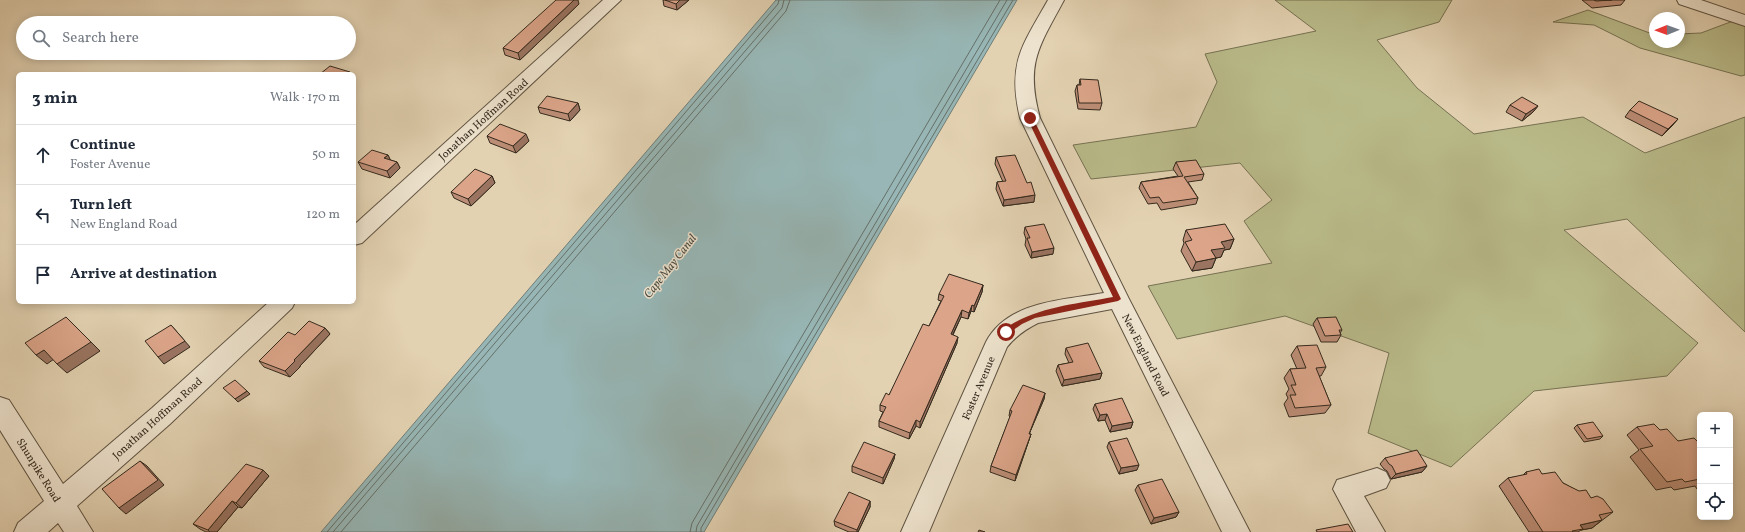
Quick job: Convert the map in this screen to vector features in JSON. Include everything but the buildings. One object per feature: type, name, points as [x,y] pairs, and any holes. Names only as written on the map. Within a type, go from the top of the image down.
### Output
[{"type":"street","name":"Jonathan Hoffman Road","points":[[356,236],[613,0]]},
{"type":"street","name":"New England Road","points":[[1056,0],[1028,52],[1024,66],[1022,81],[1024,99],[1030,118],[1118,299],[1236,532]]},
{"type":"street","points":[[1685,0],[1745,21]]},
{"type":"street","name":"Foster Avenue","points":[[916,532],[998,342],[1006,332],[1019,322],[1034,315],[1118,299]]},
{"type":"street","name":"Jonathan Hoffman Road","points":[[28,532],[161,416],[282,304]]},
{"type":"street","name":"Shunpike Road","points":[[0,408],[79,532]]},
{"type":"street","points":[[1371,532],[1346,489],[1377,480]]},
{"type":"green space","points":[[1275,0],[1452,0],[1439,22],[1377,40],[1417,88],[1474,134],[1583,117],[1645,153],[1745,117],[1745,332],[1627,219],[1564,230],[1698,343],[1667,376],[1534,391],[1451,467],[1368,433],[1389,353],[1285,316],[1177,339],[1148,286],[1272,263],[1244,221],[1272,200],[1240,163],[1091,179],[1073,145],[1196,127],[1217,82],[1205,54],[1316,31]]},
{"type":"green space","points":[[1588,10],[1649,33],[1649,48],[1685,48],[1685,34],[1701,33],[1733,21],[1745,26],[1745,75],[1741,76],[1640,48],[1594,25],[1553,22]]},
{"type":"water","name":"Cape May Canal","points":[[776,0],[1017,0],[704,532],[321,532]]},
{"type":"route","points":[[1006,332],[1019,322],[1034,315],[1118,299],[1030,118]]}]
